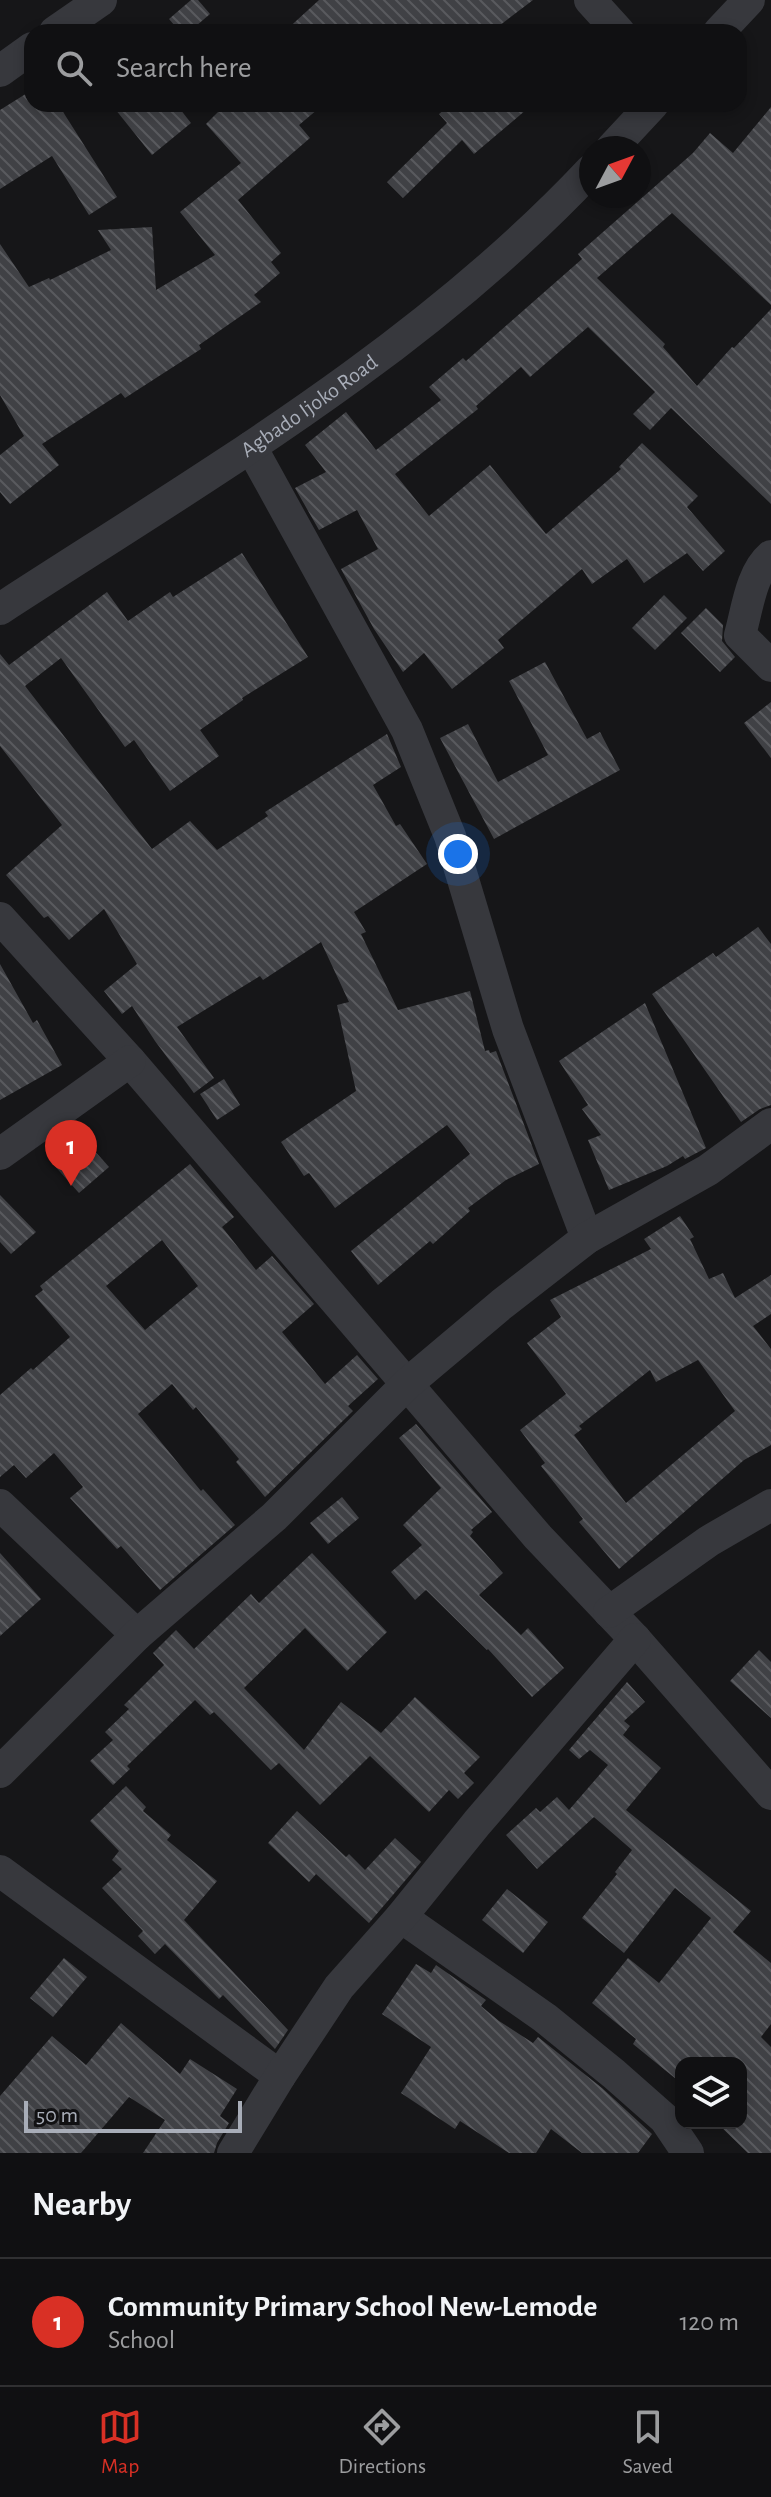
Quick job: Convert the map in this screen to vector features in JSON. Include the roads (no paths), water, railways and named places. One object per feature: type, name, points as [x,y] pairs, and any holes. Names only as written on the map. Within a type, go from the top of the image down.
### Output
[{"type":"street","points":[[66,24],[101,0]]},
{"type":"street","points":[[590,0],[612,24]]},
{"type":"street","points":[[726,24],[749,0]]},
{"type":"street","points":[[0,71],[24,54]]},
{"type":"street","points":[[623,136],[646,112]]},
{"type":"street","name":"Agbado Ijoko Road","points":[[0,609],[251,447],[426,321],[579,181]]},
{"type":"street","points":[[251,447],[407,730],[450,836],[508,1029],[587,1238]]},
{"type":"street","points":[[771,556],[765,561],[753,586],[740,635],[771,666]]},
{"type":"street","points":[[0,918],[130,1061],[538,1537],[635,1639],[771,1794]]},
{"type":"street","points":[[0,1154],[130,1061]]},
{"type":"street","points":[[0,1772],[137,1635],[274,1517],[407,1384],[502,1304],[587,1238],[708,1170],[771,1124]]},
{"type":"street","points":[[0,1505],[137,1635]]},
{"type":"street","points":[[609,1612],[709,1541],[771,1505]]},
{"type":"street","points":[[241,2150],[280,2076],[339,1987],[635,1639]]},
{"type":"street","points":[[0,1871],[280,2076]]},
{"type":"street","points":[[401,1917],[545,2018],[614,2074],[665,2119],[688,2153]]},
{"type":"place","name":"Community Primary School New-Lemode","points":[[71,1186]]}]
